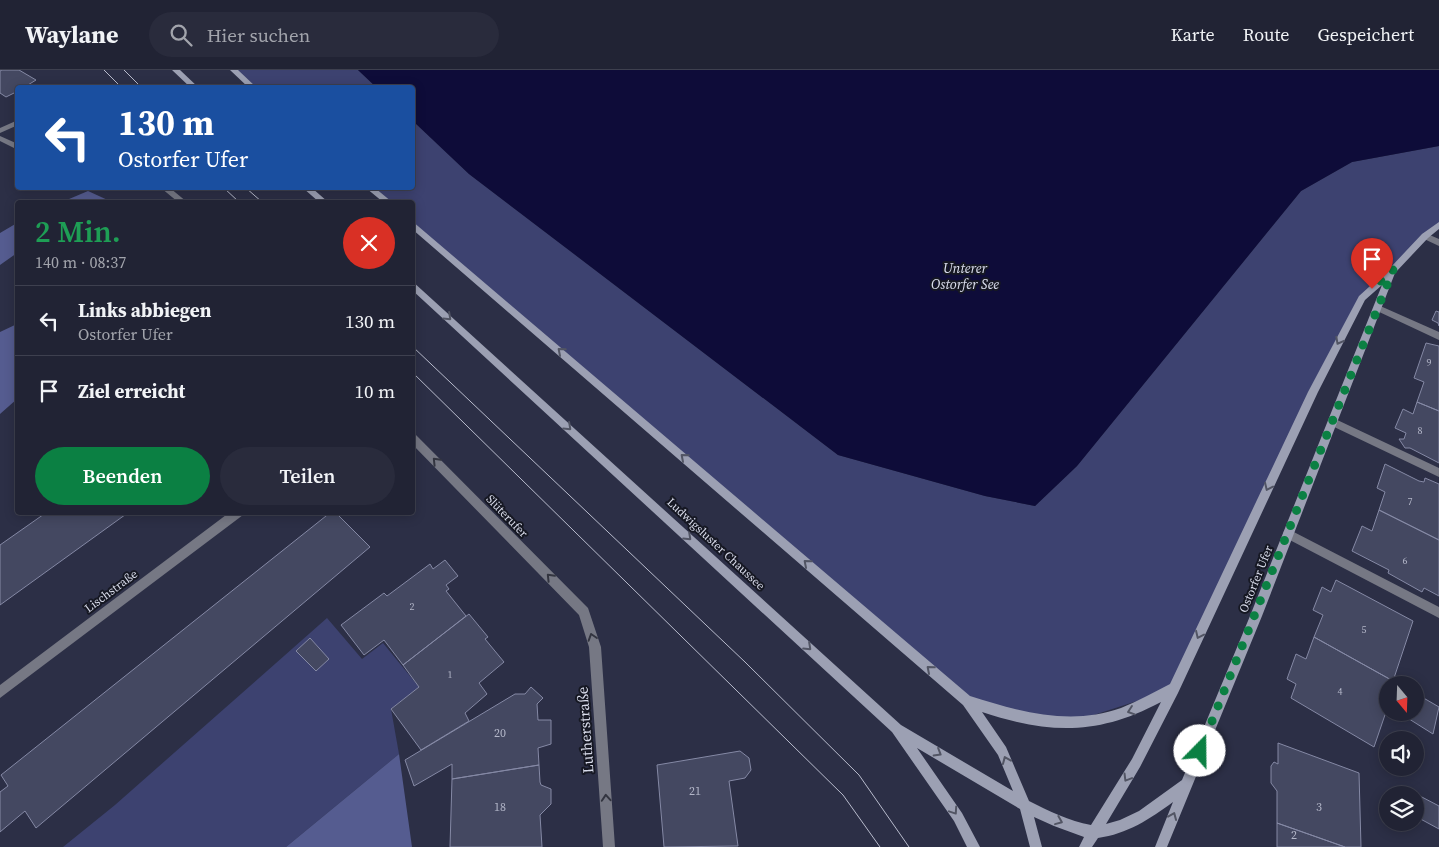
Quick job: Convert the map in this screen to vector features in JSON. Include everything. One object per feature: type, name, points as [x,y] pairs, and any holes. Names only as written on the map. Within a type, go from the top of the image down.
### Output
[{"type":"street","points":[[176,70],[193,85]]},
{"type":"street","points":[[234,70],[251,85]]},
{"type":"street","points":[[0,131],[15,124]]},
{"type":"street","points":[[0,138],[15,146]]},
{"type":"street","points":[[168,190],[180,200]]},
{"type":"street","points":[[309,190],[322,200]]},
{"type":"street","points":[[373,190],[385,200]]},
{"type":"street","name":"Ostorfer Ufer","points":[[1085,847],[1136,763],[1174,689],[1330,358],[1362,298],[1393,270],[1425,236],[1439,225]]},
{"type":"street","points":[[415,227],[967,701],[1002,751],[1026,805],[1036,847]]},
{"type":"street","points":[[1425,236],[1439,243]]},
{"type":"street","name":"Ostorfer Ufer","points":[[1161,847],[1393,270]]},
{"type":"street","name":"Ludwigsluster Chaussee","points":[[415,287],[896,728],[958,816],[974,847]]},
{"type":"street","points":[[1378,308],[1439,336]]},
{"type":"street","points":[[1332,422],[1439,473]]},
{"type":"street","name":"Slüterufer","points":[[415,440],[584,612]]},
{"type":"street","name":"Lischstraße","points":[[0,692],[235,515]]},
{"type":"street","points":[[1288,534],[1439,613]]},
{"type":"street","name":"Lutherstraße","points":[[584,612],[595,647],[609,847]]},
{"type":"street","points":[[967,701],[1012,717],[1062,725],[1107,719],[1142,707],[1174,689]]},
{"type":"street","points":[[896,728],[1058,822],[1094,832],[1133,822],[1186,785]]},
{"type":"street","points":[[1093,847],[1094,832]]},
{"type":"shaded area","points":[[234,70],[358,70],[374,85],[252,85]]},
{"type":"shaded area","points":[[415,123],[469,174],[838,455],[985,496],[1035,506],[1077,466],[1301,191],[1352,162],[1439,146],[1439,225],[1362,298],[1174,689],[1063,725],[967,701],[415,226],[415,200],[385,200],[373,190],[415,190]]},
{"type":"shaded area","points":[[88,191],[108,200],[67,200]]},
{"type":"shaded area","points":[[15,224],[15,254],[0,265],[0,233]]},
{"type":"shaded area","points":[[15,325],[15,401],[0,414],[0,332]]},
{"type":"shaded area","points":[[327,618],[362,659],[383,643],[419,687],[391,709],[399,754],[286,847],[63,847],[115,805]]},
{"type":"shaded area","points":[[399,754],[412,847],[286,847]]},
{"type":"water","name":"Unterer Ostorfer See","points":[[358,70],[1439,70],[1439,146],[1352,162],[1301,191],[1077,466],[1035,506],[985,496],[838,455],[469,174],[415,123],[415,85],[374,85]]},
{"type":"building","points":[[19,70],[36,80],[28,85],[15,85],[15,92],[6,97],[0,93],[0,71]]},
{"type":"building","points":[[1436,311],[1439,312],[1439,326],[1438,323],[1432,320]]},
{"type":"building","points":[[1426,343],[1439,346],[1439,411],[1417,402],[1424,382],[1414,378]]},
{"type":"building","points":[[1417,402],[1439,411],[1439,463],[1410,448],[1405,448],[1399,439],[1404,439],[1406,433],[1395,428],[1403,409],[1413,414]]},
{"type":"building","points":[[1385,464],[1419,481],[1424,482],[1425,478],[1439,484],[1439,540],[1379,510],[1385,492],[1377,488]]},
{"type":"building","points":[[1379,510],[1439,540],[1439,596],[1424,588],[1422,592],[1388,573],[1389,570],[1352,551],[1362,526],[1372,531]]},
{"type":"building","points":[[43,515],[125,515],[0,605],[0,545]]},
{"type":"building","points":[[327,515],[338,515],[370,547],[36,828],[25,811],[0,832],[0,792],[8,786],[1,775]]},
{"type":"building","points":[[445,560],[458,576],[446,585],[449,589],[446,591],[466,616],[403,665],[384,640],[364,655],[341,625],[384,593],[387,596],[430,564],[433,569]]},
{"type":"building","points":[[1336,580],[1413,621],[1395,676],[1384,676],[1314,637],[1323,615],[1313,610],[1322,587],[1331,592]]},
{"type":"building","points":[[469,614],[488,637],[485,639],[504,662],[479,683],[487,694],[465,713],[469,721],[421,750],[391,709],[419,687],[403,665]]},
{"type":"building","points":[[1314,637],[1384,676],[1379,676],[1379,721],[1383,721],[1374,747],[1291,698],[1296,684],[1287,679],[1296,654],[1306,659]]},
{"type":"building","points":[[310,638],[329,659],[316,671],[296,651]]},
{"type":"building","points":[[531,687],[543,698],[537,704],[538,720],[551,720],[551,744],[538,748],[539,765],[452,779],[452,764],[414,786],[405,760],[515,694],[525,694]]},
{"type":"building","points":[[1424,698],[1439,707],[1433,734],[1412,721],[1424,721]]},
{"type":"building","points":[[1278,743],[1359,773],[1361,847],[1345,847],[1277,823],[1277,791],[1271,783],[1271,766],[1274,762],[1278,764]]},
{"type":"building","points":[[740,751],[749,758],[751,770],[745,778],[729,781],[738,846],[664,847],[657,765]]},
{"type":"building","points":[[539,765],[541,785],[551,789],[551,804],[540,815],[542,847],[450,847],[452,779]]},
{"type":"building","points":[[1424,798],[1439,806],[1439,829],[1424,821]]},
{"type":"building","points":[[1277,823],[1345,847],[1277,847]]},
{"type":"tram line","points":[[104,70],[119,85]]},
{"type":"tram line","points":[[124,70],[139,85]]},
{"type":"tram line","points":[[226,190],[237,200]]},
{"type":"tram line","points":[[248,190],[260,200]]},
{"type":"tram line","points":[[415,349],[745,662],[859,775],[909,847]]},
{"type":"tram line","points":[[415,375],[843,795],[880,847]]},
{"type":"route","points":[[1200,751],[1256,616],[1393,270],[1372,289]]}]
